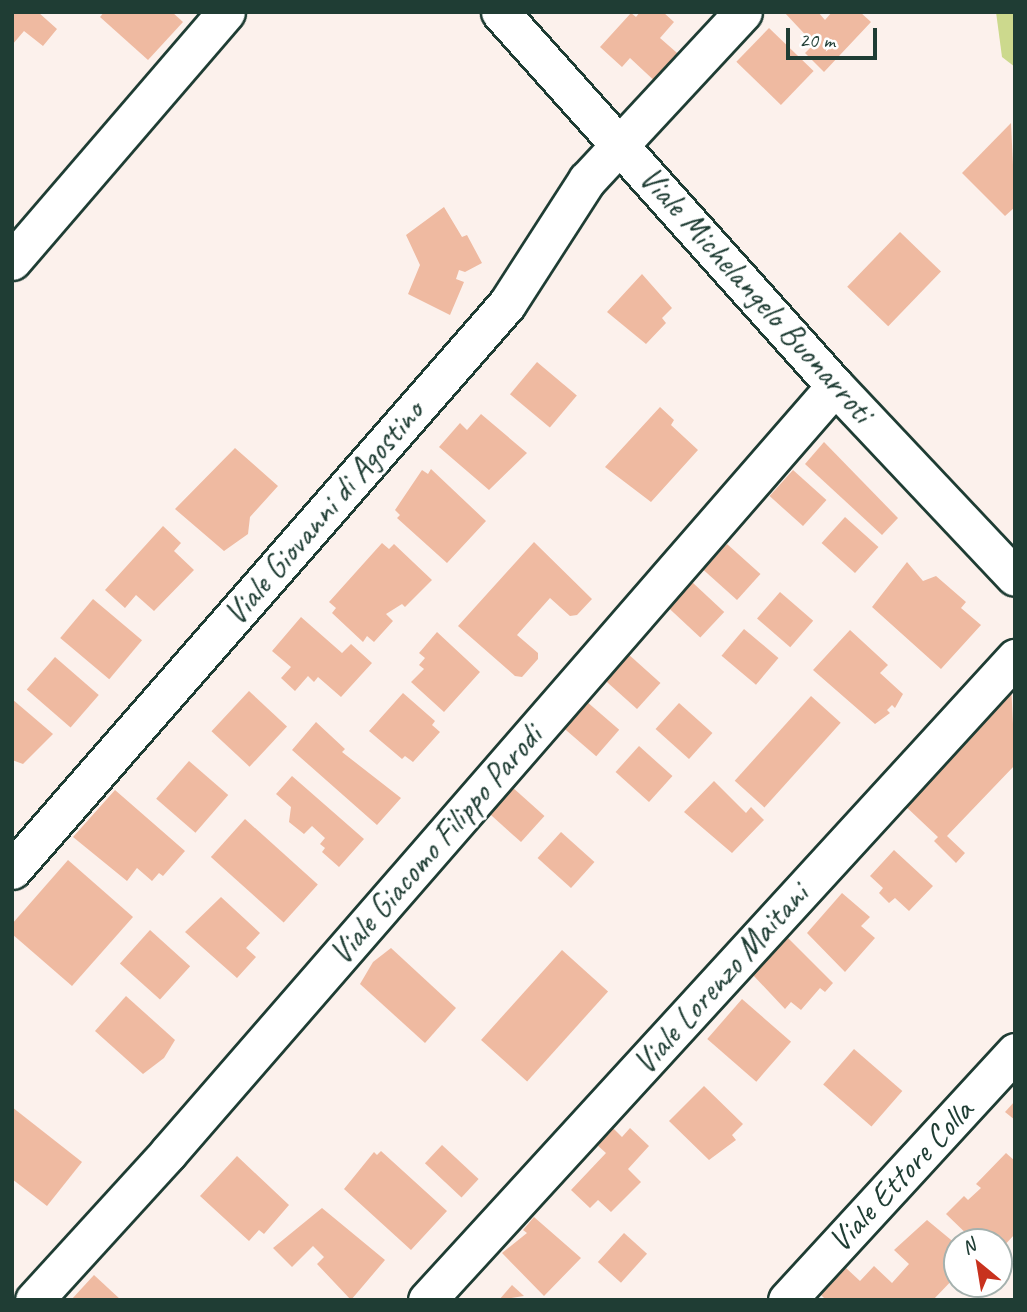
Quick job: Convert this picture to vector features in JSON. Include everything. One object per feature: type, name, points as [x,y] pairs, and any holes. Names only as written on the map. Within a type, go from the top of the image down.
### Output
[{"type":"street","points":[[12,261],[226,12]]},
{"type":"street","name":"Viale Michelangelo Buonarroti","points":[[500,12],[623,146],[835,386],[1015,577]]},
{"type":"street","name":"Viale Giovanni di Agostino","points":[[12,870],[506,304],[572,200],[743,12]]},
{"type":"street","name":"Viale Giacomo Filippo Parodi","points":[[34,1300],[168,1153],[835,386]]},
{"type":"street","name":"Viale Lorenzo Maitani","points":[[427,1300],[1015,658]]},
{"type":"street","name":"Viale Ettore Colla","points":[[787,1300],[1015,1052]]},
{"type":"green space","points":[[996,12],[1015,12],[1015,67],[1002,57]]},
{"type":"building","points":[[12,12],[38,12],[57,29],[43,46],[24,31],[12,45]]},
{"type":"building","points":[[104,12],[172,12],[183,22],[148,60],[100,17]]},
{"type":"building","points":[[640,12],[663,12],[674,22],[660,38],[684,59],[660,86],[630,58],[622,67],[600,47],[631,13],[636,17]]},
{"type":"building","points":[[784,12],[818,12],[825,20],[832,12],[860,12],[871,22],[824,72],[805,53],[814,44]]},
{"type":"building","points":[[769,28],[814,71],[781,105],[736,62]]},
{"type":"building","points":[[1011,123],[1015,207],[1005,216],[962,173]]},
{"type":"building","points":[[444,207],[462,237],[467,235],[482,263],[465,272],[459,270],[456,279],[464,282],[450,315],[408,294],[420,265],[406,235]]},
{"type":"building","points":[[900,232],[941,272],[888,326],[847,287]]},
{"type":"building","points":[[642,274],[672,308],[662,318],[666,323],[646,344],[607,312]]},
{"type":"building","points":[[537,362],[577,395],[550,428],[510,394]]},
{"type":"building","points":[[660,407],[674,420],[671,425],[698,450],[651,502],[605,467]]},
{"type":"building","points":[[481,414],[527,453],[489,490],[439,447],[460,423],[467,430]]},
{"type":"building","points":[[824,442],[898,518],[882,535],[805,464]]},
{"type":"building","points":[[235,448],[278,486],[250,517],[248,534],[224,551],[175,509]]},
{"type":"building","points":[[431,469],[486,521],[447,563],[397,518],[400,515],[395,510],[422,470],[428,474]]},
{"type":"building","points":[[793,470],[826,500],[803,526],[770,496]]},
{"type":"building","points":[[845,517],[878,547],[855,573],[822,543]]},
{"type":"building","points":[[163,526],[181,543],[174,551],[194,570],[154,611],[136,595],[125,608],[105,590]]},
{"type":"building","points":[[534,542],[592,599],[577,615],[570,616],[550,598],[517,635],[538,653],[538,659],[522,677],[515,676],[458,626]]},
{"type":"building","points":[[382,543],[389,549],[394,544],[432,580],[405,607],[402,604],[386,614],[393,621],[374,642],[367,636],[363,642],[332,613],[336,608],[329,602]]},
{"type":"building","points":[[727,544],[760,574],[737,600],[704,570]]},
{"type":"building","points":[[907,562],[923,581],[936,576],[966,602],[961,608],[981,625],[941,669],[872,607]]},
{"type":"building","points":[[692,582],[724,612],[700,638],[668,608]]},
{"type":"building","points":[[780,592],[813,621],[790,647],[757,618]]},
{"type":"building","points":[[93,599],[142,640],[109,679],[60,638]]},
{"type":"building","points":[[301,617],[342,653],[351,644],[372,663],[341,697],[318,677],[314,682],[308,676],[295,691],[281,678],[291,667],[272,651]]},
{"type":"building","points":[[744,629],[778,658],[756,685],[722,656]]},
{"type":"building","points":[[850,630],[888,665],[880,673],[903,694],[895,708],[892,705],[887,710],[890,713],[875,724],[813,670]]},
{"type":"building","points":[[437,632],[480,672],[444,712],[411,682],[424,669],[419,665],[425,658],[419,653]]},
{"type":"building","points":[[627,653],[660,683],[637,709],[604,679]]},
{"type":"building","points":[[55,657],[99,695],[71,728],[27,689]]},
{"type":"building","points":[[1011,683],[1015,765],[947,836],[965,853],[956,863],[934,841],[938,837],[901,802]]},
{"type":"building","points":[[249,691],[287,726],[250,767],[211,731]]},
{"type":"building","points":[[403,693],[435,721],[432,725],[440,732],[413,762],[405,756],[402,759],[369,731]]},
{"type":"building","points":[[811,696],[841,723],[764,807],[735,781]]},
{"type":"building","points":[[12,699],[53,734],[23,764],[12,760]]},
{"type":"building","points":[[586,701],[619,730],[596,756],[563,727]]},
{"type":"building","points":[[679,703],[712,733],[689,759],[656,729]]},
{"type":"building","points":[[316,722],[345,749],[342,752],[401,798],[377,825],[292,750]]},
{"type":"building","points":[[639,746],[672,776],[649,802],[616,772]]},
{"type":"building","points":[[189,761],[228,795],[195,833],[156,799]]},
{"type":"building","points":[[292,776],[364,839],[339,867],[322,852],[325,848],[320,844],[325,838],[312,826],[304,834],[289,822],[291,807],[276,794]]},
{"type":"building","points":[[714,781],[746,813],[751,807],[764,820],[732,853],[684,812]]},
{"type":"building","points":[[511,786],[544,816],[521,842],[488,812]]},
{"type":"building","points":[[115,790],[185,851],[163,876],[159,873],[152,881],[137,868],[127,881],[73,837]]},
{"type":"building","points":[[245,819],[318,885],[284,922],[211,857]]},
{"type":"building","points":[[561,832],[594,862],[571,888],[538,858]]},
{"type":"building","points":[[894,850],[933,886],[909,911],[895,898],[889,903],[879,893],[883,888],[870,876]]},
{"type":"building","points":[[68,860],[133,917],[72,986],[12,934],[12,924]]},
{"type":"building","points":[[842,893],[870,917],[861,926],[875,938],[845,972],[807,933]]},
{"type":"building","points":[[221,897],[260,933],[246,948],[256,957],[237,978],[185,932]]},
{"type":"building","points":[[150,930],[190,966],[160,1000],[120,963]]},
{"type":"building","points":[[787,937],[833,983],[825,992],[820,988],[801,1010],[791,1002],[785,1009],[753,975]]},
{"type":"building","points":[[391,948],[456,1008],[425,1043],[360,984],[373,962]]},
{"type":"building","points":[[562,950],[608,991],[527,1081],[481,1040]]},
{"type":"building","points":[[126,996],[175,1040],[164,1058],[143,1074],[95,1031]]},
{"type":"building","points":[[742,999],[791,1042],[756,1082],[707,1039]]},
{"type":"building","points":[[854,1049],[902,1091],[871,1126],[823,1084]]},
{"type":"building","points":[[704,1086],[743,1124],[732,1135],[736,1140],[709,1160],[669,1121]]},
{"type":"building","points":[[1015,1101],[1015,1120],[1005,1112]]},
{"type":"building","points":[[12,1107],[82,1162],[47,1206],[12,1179]]},
{"type":"building","points":[[612,1127],[622,1137],[630,1128],[649,1146],[628,1169],[641,1182],[611,1212],[598,1200],[590,1208],[571,1190],[606,1153],[596,1144]]},
{"type":"building","points":[[442,1145],[479,1179],[462,1197],[425,1163]]},
{"type":"building","points":[[381,1151],[447,1211],[411,1250],[344,1189],[374,1152],[377,1155]]},
{"type":"building","points":[[1006,1153],[1015,1161],[1013,1236],[1013,1228],[960,1228],[946,1214],[964,1196],[968,1200],[981,1188],[976,1184]]},
{"type":"building","points":[[237,1156],[289,1205],[264,1234],[259,1230],[249,1241],[200,1196]]},
{"type":"building","points":[[322,1208],[385,1260],[351,1300],[317,1264],[324,1257],[313,1246],[292,1267],[273,1248]]},
{"type":"building","points":[[534,1217],[581,1258],[544,1296],[502,1253],[527,1233],[523,1230]]},
{"type":"building","points":[[927,1220],[943,1233],[943,1290],[933,1300],[826,1300],[821,1295],[846,1268],[860,1281],[874,1266],[892,1283],[909,1264],[894,1250]]},
{"type":"building","points":[[624,1233],[647,1254],[621,1283],[598,1262]]},
{"type":"building","points":[[94,1275],[121,1300],[71,1300]]},
{"type":"building","points":[[512,1285],[524,1296],[499,1300]]}]
